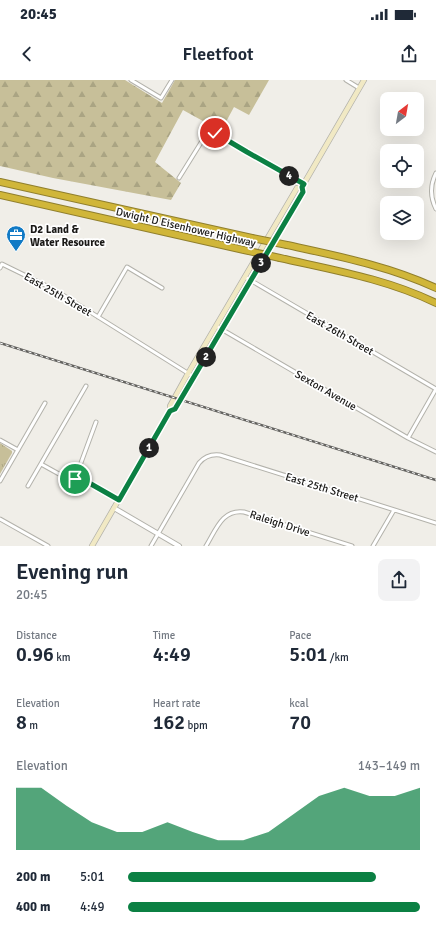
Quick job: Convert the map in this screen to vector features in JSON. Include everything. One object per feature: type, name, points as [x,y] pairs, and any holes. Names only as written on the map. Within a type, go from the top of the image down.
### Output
[{"type":"highway","name":"Dwight D Eisenhower Highway","points":[[0,182],[371,264],[407,276],[436,288]]},
{"type":"highway","name":"Dwight D Eisenhower Highway","points":[[0,195],[364,277],[396,286],[436,303]]},
{"type":"main road","points":[[170,411],[175,409],[303,192],[303,185],[364,80]]},
{"type":"main road","points":[[92,546],[170,411],[170,406],[188,373],[297,188],[303,185]]},
{"type":"street","points":[[131,80],[161,98],[172,80]]},
{"type":"street","points":[[346,80],[359,88]]},
{"type":"street","points":[[179,178],[207,133],[212,131],[303,185]]},
{"type":"street","points":[[436,173],[431,189],[432,199],[436,209]]},
{"type":"street","name":"East 25th Street","points":[[0,268],[2,264],[55,290],[194,377]]},
{"type":"street","points":[[98,317],[127,267],[162,288]]},
{"type":"street","name":"East 26th Street","points":[[245,277],[436,389]]},
{"type":"street","name":"Sexton Avenue","points":[[216,326],[408,438],[436,452]]},
{"type":"street","points":[[28,486],[86,386]]},
{"type":"street","points":[[408,438],[436,389]]},
{"type":"street","points":[[0,481],[46,402]]},
{"type":"street","points":[[75,479],[96,422]]},
{"type":"street","points":[[0,440],[18,450]]},
{"type":"street","name":"East 25th Street","points":[[158,534],[198,465],[207,456],[214,454],[436,523]]},
{"type":"street","points":[[41,464],[59,474],[91,484],[119,500]]},
{"type":"street","points":[[114,508],[179,546]]},
{"type":"street","points":[[373,546],[394,510]]},
{"type":"street","name":"Raleigh Drive","points":[[206,546],[222,519],[231,512],[238,511],[352,546]]},
{"type":"street","points":[[0,519],[48,546]]},
{"type":"street","points":[[151,546],[158,534]]},
{"type":"green space","points":[[0,80],[125,80],[162,103],[175,80],[269,80],[249,115],[234,107],[221,131],[183,110],[155,162],[181,183],[171,200],[53,178],[0,166]]},
{"type":"green space","points":[[0,443],[12,451],[12,453],[0,474]]},
{"type":"railway","points":[[0,343],[436,480]]},
{"type":"place","name":"D2 Land & Water Resource","points":[[16,252]]},
{"type":"route","points":[[75,479],[91,484],[119,500],[170,411],[175,409],[303,192],[302,187],[304,184],[215,133]]}]
